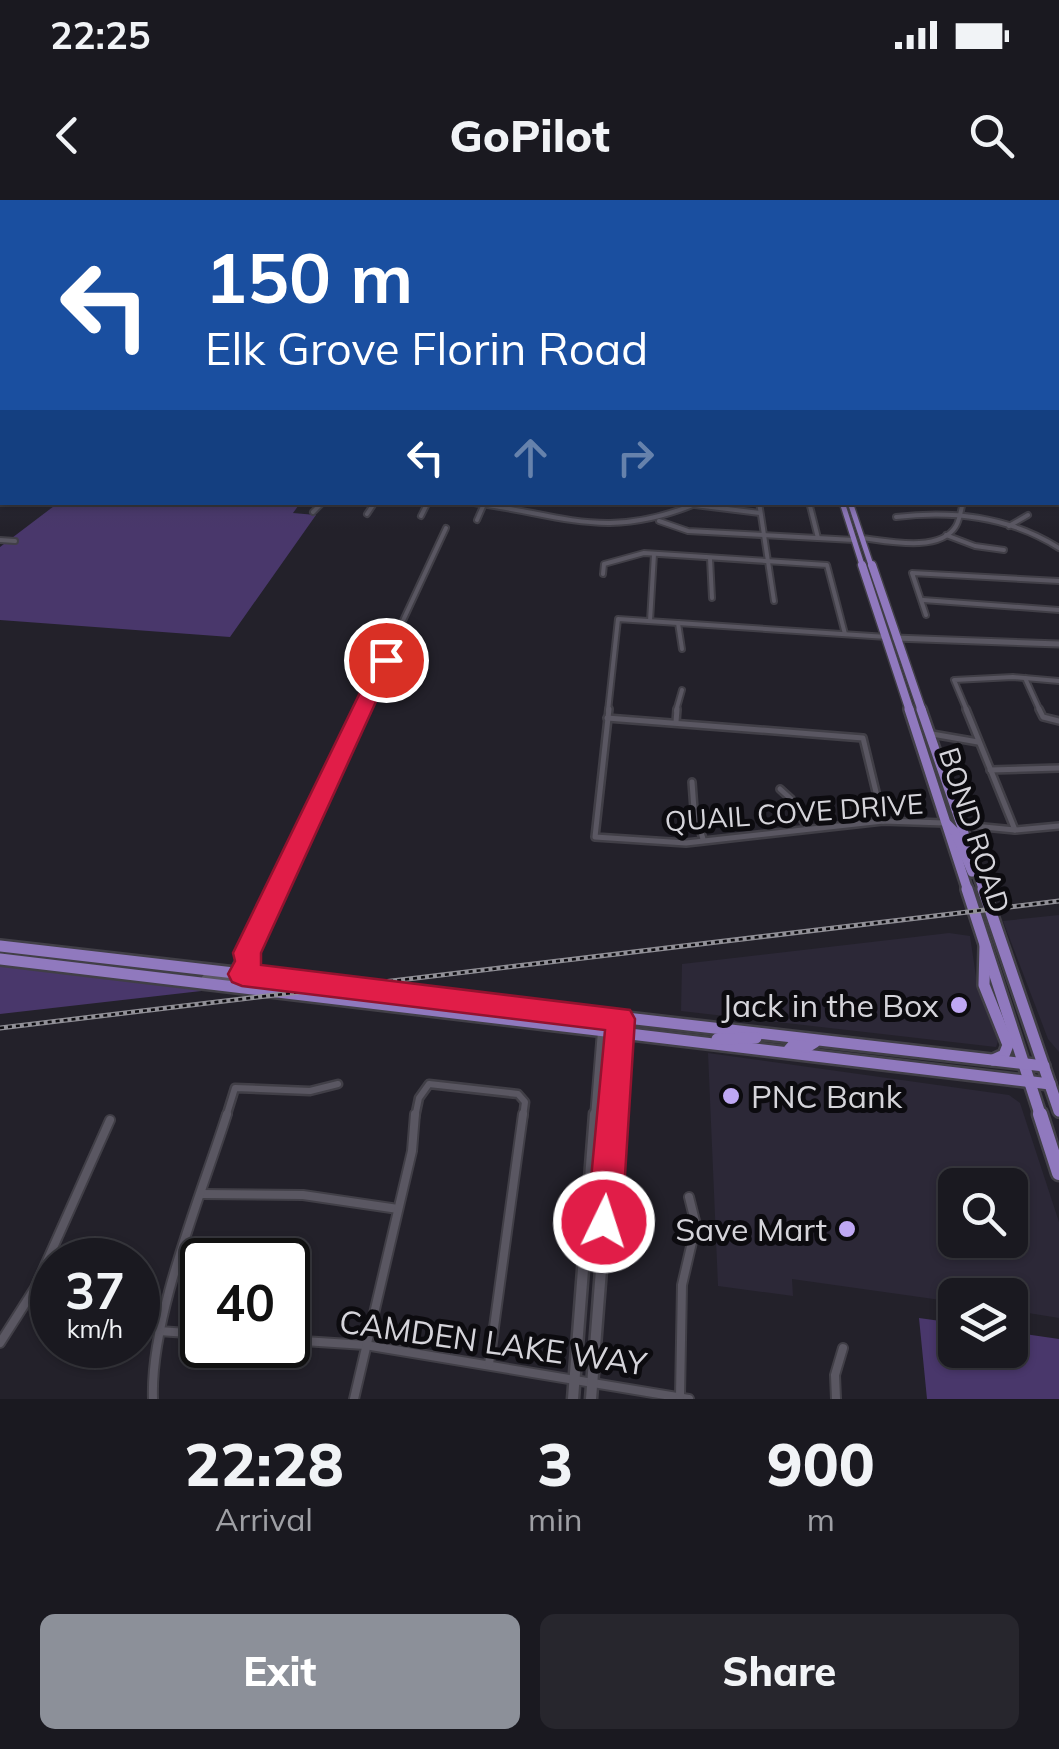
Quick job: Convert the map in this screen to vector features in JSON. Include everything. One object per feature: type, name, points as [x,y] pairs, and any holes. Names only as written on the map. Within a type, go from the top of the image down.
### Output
[{"type":"main road","name":"BOND ROAD","points":[[843,505],[858,539]]},
{"type":"main road","name":"BOND ROAD","points":[[851,505],[858,539],[1054,1085],[1059,1112]]},
{"type":"main road","name":"BOND ROAD","points":[[892,638],[928,770],[1059,1173]]},
{"type":"main road","points":[[905,694],[921,730],[928,734]]},
{"type":"main road","points":[[928,770],[936,776],[951,819],[960,824]]},
{"type":"main road","points":[[945,822],[955,832],[981,883]]},
{"type":"main road","points":[[985,942],[981,960],[983,986],[1008,1045],[1004,1055],[993,1060]]},
{"type":"main road","points":[[0,946],[237,973],[602,1023]]},
{"type":"main road","points":[[0,958],[192,982],[619,1025],[761,1035],[1059,1068]]},
{"type":"main road","points":[[192,982],[237,973]]},
{"type":"main road","points":[[619,1025],[705,1042],[1054,1085]]},
{"type":"main road","points":[[705,1042],[754,1040],[761,1035]]},
{"type":"main road","points":[[787,1052],[789,1046],[806,1047],[818,1041]]},
{"type":"street","points":[[313,512],[320,505]]},
{"type":"street","points":[[367,514],[373,505]]},
{"type":"street","points":[[420,516],[426,505]]},
{"type":"street","points":[[477,520],[484,505]]},
{"type":"street","points":[[495,505],[518,507],[586,526],[638,526],[696,505]]},
{"type":"street","points":[[706,505],[760,512]]},
{"type":"street","points":[[759,505],[774,601]]},
{"type":"street","points":[[810,505],[818,538]]},
{"type":"street","points":[[658,520],[688,531],[910,542],[946,535],[955,528],[962,505]]},
{"type":"street","points":[[896,518],[959,515],[1009,526],[1059,548]]},
{"type":"street","points":[[1009,526],[1028,515]]},
{"type":"street","points":[[237,973],[249,962],[247,953],[446,528]]},
{"type":"street","points":[[946,535],[980,548],[1004,550]]},
{"type":"street","points":[[0,540],[15,540]]},
{"type":"street","points":[[603,574],[604,564],[613,559],[654,554],[827,565],[845,634]]},
{"type":"street","points":[[650,621],[654,554]]},
{"type":"street","points":[[710,558],[712,598]]},
{"type":"street","points":[[926,614],[912,573],[1059,581]]},
{"type":"street","points":[[924,600],[1059,610]]},
{"type":"street","name":"QUAIL COVE DRIVE","points":[[892,638],[618,619],[595,837],[670,844],[883,820],[945,822]]},
{"type":"street","points":[[678,623],[682,649]]},
{"type":"street","points":[[892,638],[1059,644]]},
{"type":"street","points":[[1025,678],[1043,717],[1059,722]]},
{"type":"street","points":[[1015,830],[954,680],[1059,681]]},
{"type":"street","points":[[676,722],[676,699],[682,690]]},
{"type":"street","points":[[606,718],[863,738],[883,820]]},
{"type":"street","points":[[928,734],[978,742]]},
{"type":"street","points":[[990,770],[1059,768]]},
{"type":"street","points":[[692,782],[694,810],[703,839]]},
{"type":"street","points":[[780,789],[791,799],[807,827]]},
{"type":"street","points":[[960,824],[1015,830],[1059,826]]},
{"type":"street","points":[[573,1399],[602,1023]]},
{"type":"street","points":[[591,1399],[619,1025]]},
{"type":"street","points":[[160,1328],[235,1088],[310,1091],[338,1084]]},
{"type":"street","points":[[354,1399],[421,1091],[429,1084],[518,1094],[525,1102],[489,1364]]},
{"type":"street","points":[[0,1343],[35,1288],[110,1120]]},
{"type":"street","points":[[202,1194],[303,1195],[398,1209]]},
{"type":"street","points":[[685,1397],[682,1285],[696,1237],[690,1198]]},
{"type":"street","name":"CAMDEN LAKE WAY","points":[[310,1342],[489,1364],[685,1397]]},
{"type":"street","points":[[836,1399],[842,1348]]},
{"type":"street","points":[[153,1368],[154,1399]]},
{"type":"shaded area","points":[[55,505],[299,505],[293,513],[316,515],[230,637],[0,620],[0,547]]},
{"type":"shaded area","points":[[1059,915],[1059,1052],[1048,1039],[1003,921]]},
{"type":"shaded area","points":[[949,933],[970,936],[978,990],[998,1041],[996,1047],[681,1011],[682,964]]},
{"type":"shaded area","points":[[0,942],[315,978],[0,1014]]},
{"type":"shaded area","points":[[708,1053],[1009,1095],[1020,1103],[1059,1222],[1059,1318],[1028,1313],[1028,1278],[938,1278],[938,1300],[792,1279],[793,1296],[718,1286]]},
{"type":"shaded area","points":[[919,1318],[938,1321],[938,1368],[1028,1368],[1028,1335],[1059,1339],[1059,1399],[927,1399]]},
{"type":"railway","points":[[0,1028],[1059,901]]},
{"type":"place","name":"Jack in the Box","points":[[959,1005]]},
{"type":"place","name":"PNC Bank","points":[[731,1096]]},
{"type":"place","name":"Save Mart","points":[[847,1229]]},
{"type":"route","points":[[386,660],[247,953],[249,962],[242,974],[620,1019],[604,1222]]}]
